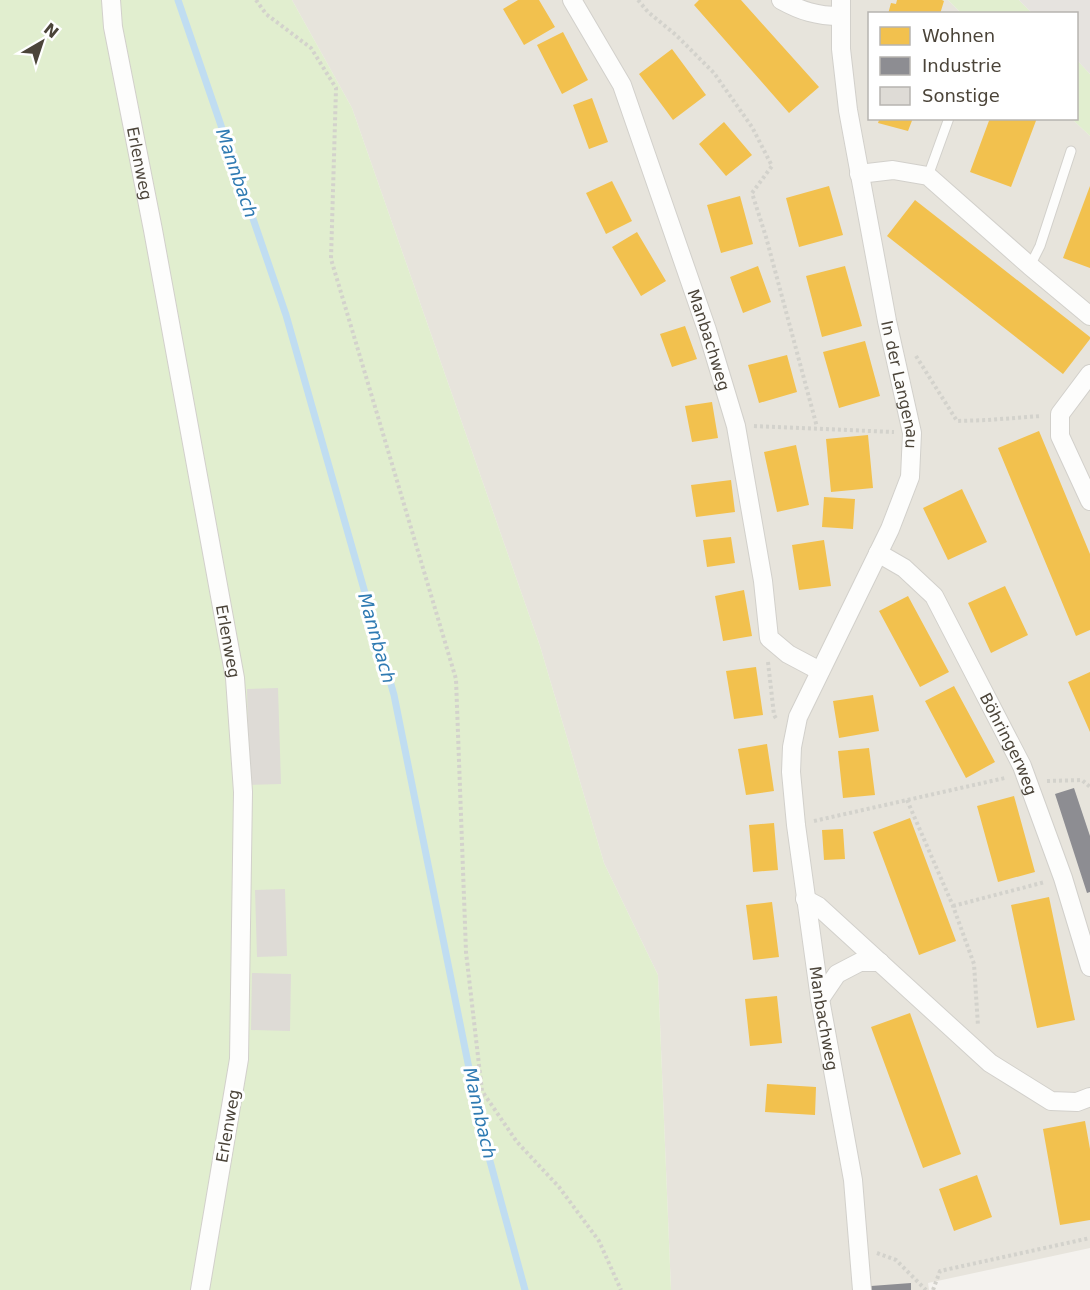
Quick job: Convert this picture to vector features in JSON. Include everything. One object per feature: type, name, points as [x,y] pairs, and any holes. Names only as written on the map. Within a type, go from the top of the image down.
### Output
[{"type":"street","name":"Erlenweg","points":[[111,0],[112,27],[153,230],[235,678],[243,792],[239,1059],[200,1290]]},
{"type":"street","name":"Manbachweg","points":[[572,0],[622,86],[707,330],[736,426],[763,581],[769,638]]},
{"type":"street","points":[[781,0],[800,11],[823,16],[841,8]]},
{"type":"street","name":"In der Langenau","points":[[792,747],[798,717],[890,529],[910,477],[912,433],[887,321],[859,174],[842,59],[841,8]]},
{"type":"street","points":[[859,174],[893,170],[928,176],[1090,316]]},
{"type":"street","points":[[1090,374],[1060,414],[1060,436],[1090,501]]},
{"type":"street","name":"Böhringerweg","points":[[878,553],[904,568],[934,596],[1022,766],[1063,878],[1090,967]]},
{"type":"street","points":[[769,638],[788,654],[820,671]]},
{"type":"street","name":"Manbachweg","points":[[792,747],[790,772],[795,825],[820,999],[853,1180],[862,1290]]},
{"type":"street","points":[[805,899],[818,906],[990,1063],[1051,1101],[1077,1102],[1090,1097]]},
{"type":"street","points":[[820,999],[837,974],[860,962],[880,962]]},
{"type":"lane","points":[[928,176],[948,120]]},
{"type":"lane","points":[[1030,266],[1040,246],[1071,151]]},
{"type":"path","points":[[256,0],[266,14],[311,48],[336,88],[331,259],[456,679],[466,952],[482,1090],[517,1142],[559,1187],[599,1241],[621,1290]]},
{"type":"path","points":[[638,0],[714,74],[752,127],[772,166],[752,193],[817,427]]},
{"type":"path","points":[[915,355],[957,421],[1060,414]]},
{"type":"path","points":[[736,426],[817,427],[912,433]]},
{"type":"path","points":[[769,638],[768,658],[774,716],[792,747]]},
{"type":"path","points":[[795,825],[1025,774],[1046,781],[1082,780],[1090,787]]},
{"type":"path","points":[[907,800],[953,906],[974,964],[979,1054]]},
{"type":"path","points":[[953,906],[1063,878]]},
{"type":"path","points":[[933,1290],[940,1271],[1090,1238]]},
{"type":"path","points":[[860,1248],[896,1260],[926,1290]]},
{"type":"shaded area","points":[[292,0],[948,0],[960,12],[868,12],[868,120],[1073,120],[1090,136],[1090,1248],[928,1283],[929,1290],[671,1290],[658,975],[604,863],[540,646],[352,108]]},
{"type":"shaded area","points":[[1019,0],[1090,0],[1090,74],[1078,61],[1078,12],[1031,12]]},
{"type":"green space","points":[[0,0],[292,0],[352,108],[540,646],[604,863],[658,975],[671,1290],[0,1290]]},
{"type":"green space","points":[[948,0],[1019,0],[1031,12],[960,12]]},
{"type":"green space","points":[[1078,61],[1090,74],[1090,136],[1073,120],[1078,120]]},
{"type":"building: Wohnen","points":[[518,0],[539,0],[555,27],[524,45],[503,9]]},
{"type":"building: Wohnen","points":[[699,0],[741,0],[819,87],[789,113],[694,5]]},
{"type":"building: Wohnen","points":[[897,0],[944,1],[941,12],[889,12],[891,3],[896,4]]},
{"type":"building: Wohnen","points":[[563,32],[588,80],[562,94],[537,45]]},
{"type":"building: Wohnen","points":[[672,49],[706,95],[673,120],[639,74]]},
{"type":"building: Wohnen","points":[[592,98],[608,142],[589,149],[573,105]]},
{"type":"building: Wohnen","points":[[879,120],[912,120],[908,131],[878,123]]},
{"type":"building: Wohnen","points":[[989,120],[1036,120],[1011,187],[970,172]]},
{"type":"building: Wohnen","points":[[724,122],[752,155],[726,176],[699,144]]},
{"type":"building: Wohnen","points":[[612,181],[632,221],[606,234],[586,193]]},
{"type":"building: Wohnen","points":[[829,186],[843,235],[799,247],[786,198]]},
{"type":"building: Wohnen","points":[[1090,186],[1090,268],[1063,258]]},
{"type":"building: Wohnen","points":[[740,196],[753,244],[721,253],[707,205]]},
{"type":"building: Wohnen","points":[[915,200],[1090,337],[1063,374],[887,236]]},
{"type":"building: Wohnen","points":[[637,232],[666,281],[641,296],[612,247]]},
{"type":"building: Wohnen","points":[[758,266],[771,302],[743,313],[730,277]]},
{"type":"building: Wohnen","points":[[845,266],[862,326],[822,337],[806,276]]},
{"type":"building: Wohnen","points":[[685,326],[697,359],[672,367],[660,334]]},
{"type":"building: Wohnen","points":[[865,341],[880,396],[839,408],[823,352]]},
{"type":"building: Wohnen","points":[[787,355],[797,392],[759,403],[748,365]]},
{"type":"building: Wohnen","points":[[712,402],[718,438],[692,442],[685,406]]},
{"type":"building: Wohnen","points":[[1039,431],[1090,554],[1090,630],[1076,636],[998,448]]},
{"type":"building: Wohnen","points":[[868,435],[873,488],[831,492],[826,439]]},
{"type":"building: Wohnen","points":[[796,445],[809,505],[777,512],[764,452]]},
{"type":"building: Wohnen","points":[[731,480],[735,512],[696,517],[691,485]]},
{"type":"building: Wohnen","points":[[962,489],[987,542],[948,560],[923,508]]},
{"type":"building: Wohnen","points":[[824,497],[855,499],[853,529],[822,527]]},
{"type":"building: Wohnen","points":[[731,537],[735,563],[707,567],[703,540]]},
{"type":"building: Wohnen","points":[[824,540],[831,586],[799,590],[792,545]]},
{"type":"building: Wohnen","points":[[1005,586],[1028,635],[991,653],[968,603]]},
{"type":"building: Wohnen","points":[[744,590],[752,636],[723,641],[715,596]]},
{"type":"building: Wohnen","points":[[908,596],[949,672],[920,687],[879,611]]},
{"type":"building: Wohnen","points":[[756,667],[763,715],[734,719],[726,671]]},
{"type":"building: Wohnen","points":[[1090,672],[1090,732],[1068,682]]},
{"type":"building: Wohnen","points":[[954,686],[995,762],[966,778],[925,701]]},
{"type":"building: Wohnen","points":[[873,695],[879,731],[839,738],[833,701]]},
{"type":"building: Wohnen","points":[[767,744],[774,791],[746,795],[738,749]]},
{"type":"building: Wohnen","points":[[869,748],[875,795],[843,798],[838,751]]},
{"type":"building: Wohnen","points":[[1014,796],[1035,872],[998,882],[977,806]]},
{"type":"building: Wohnen","points":[[910,818],[956,941],[919,955],[873,832]]},
{"type":"building: Wohnen","points":[[774,823],[778,870],[753,872],[749,825]]},
{"type":"building: Wohnen","points":[[843,829],[845,859],[824,860],[822,830]]},
{"type":"building: Wohnen","points":[[1049,897],[1075,1020],[1037,1028],[1011,905]]},
{"type":"building: Wohnen","points":[[772,902],[779,957],[753,960],[746,905]]},
{"type":"building: Wohnen","points":[[777,996],[782,1043],[750,1046],[745,999]]},
{"type":"building: Wohnen","points":[[910,1013],[961,1154],[923,1168],[871,1027]]},
{"type":"building: Wohnen","points":[[767,1084],[816,1087],[815,1115],[765,1112]]},
{"type":"building: Wohnen","points":[[1085,1121],[1090,1149],[1090,1220],[1060,1225],[1043,1129]]},
{"type":"building: Wohnen","points":[[977,1175],[992,1217],[954,1231],[939,1189]]},
{"type":"building: Industrie","points":[[1074,788],[1090,836],[1090,892],[1087,893],[1055,794]]},
{"type":"building: Industrie","points":[[911,1283],[911,1290],[871,1290],[871,1286]]},
{"type":"building: Sonstige","points":[[278,688],[281,784],[249,785],[247,689]]},
{"type":"building: Sonstige","points":[[285,889],[287,956],[257,957],[255,890]]},
{"type":"building: Sonstige","points":[[252,973],[291,974],[290,1031],[251,1030]]},
{"type":"waterway","name":"Mannbach","points":[[178,0],[286,315],[394,695],[481,1128],[525,1290]]}]
